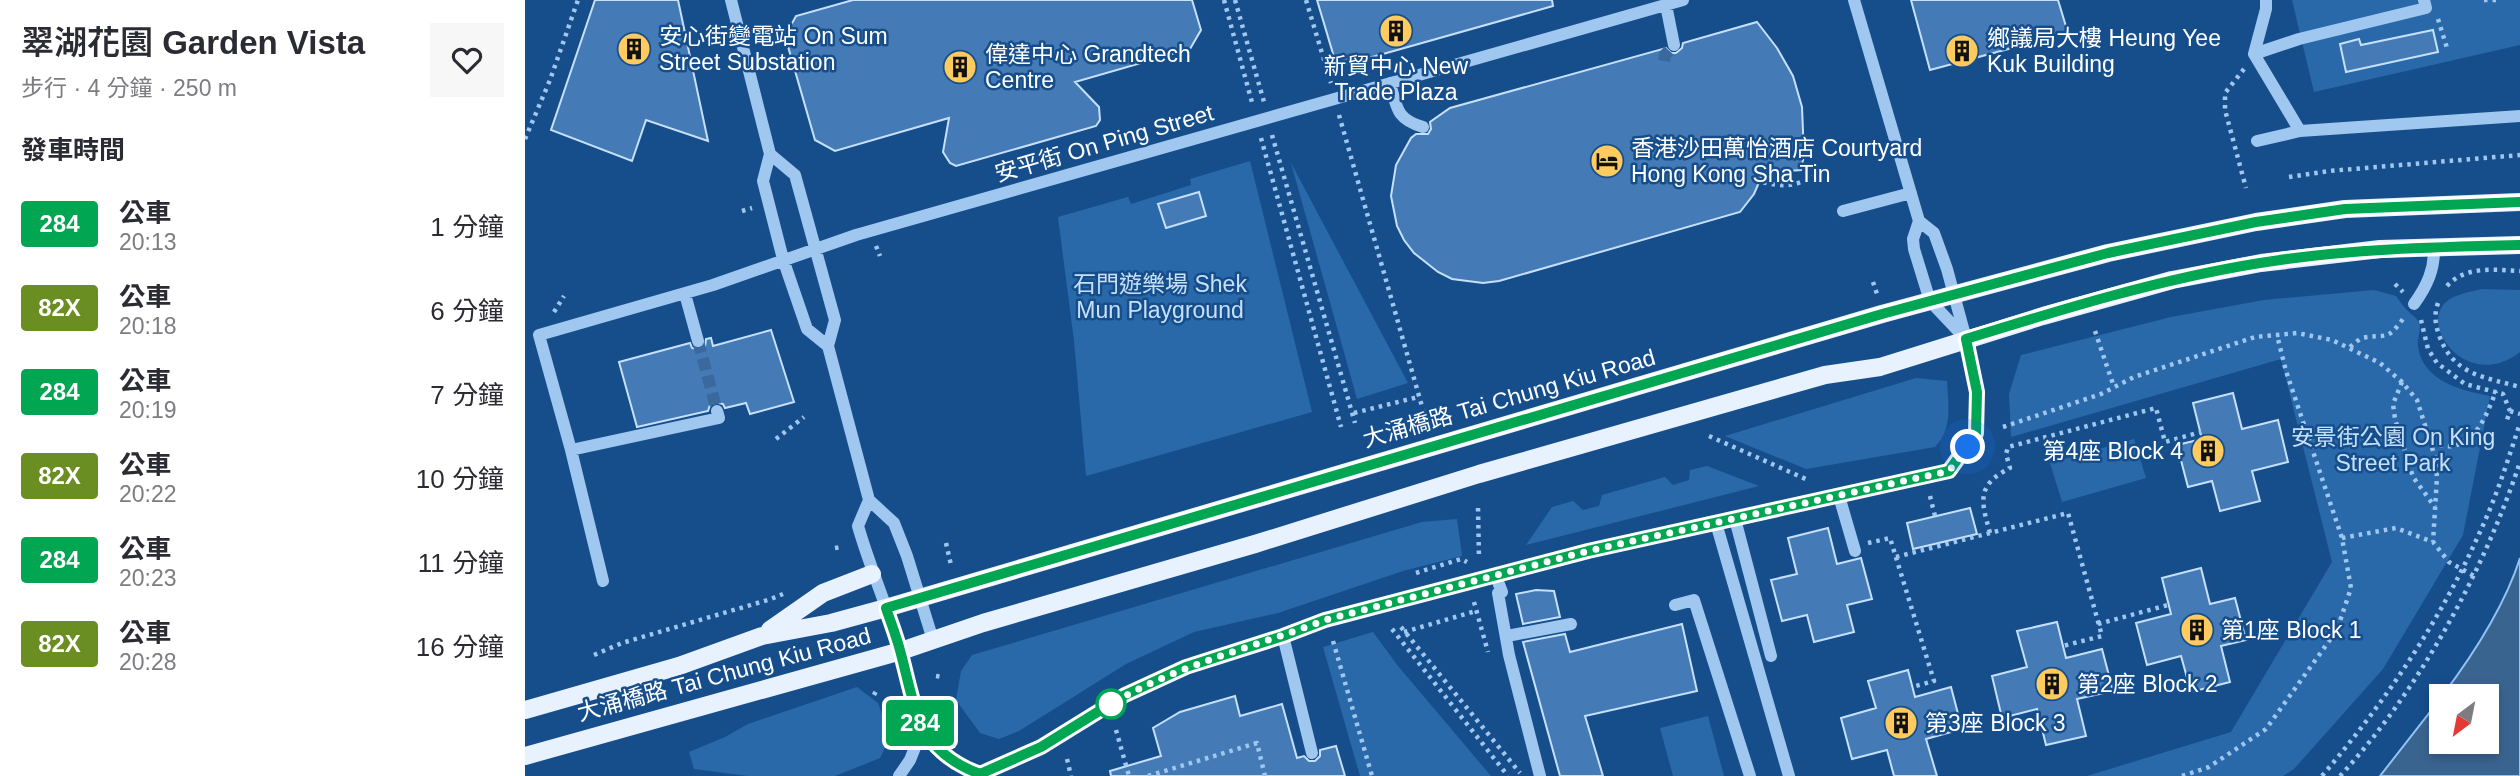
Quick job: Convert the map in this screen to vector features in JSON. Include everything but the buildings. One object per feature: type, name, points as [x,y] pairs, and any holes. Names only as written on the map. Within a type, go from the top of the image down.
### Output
[{"type":"main road","name":"大涌橋路 Tai Chung Kiu Road","points":[[525,710],[679,666],[762,636],[831,623],[886,608],[1930,301],[2108,253],[2256,222],[2345,209],[2520,202]]},
{"type":"main road","name":"大涌橋路 Tai Chung Kiu Road","points":[[525,756],[901,651],[982,623],[1255,544],[1479,474],[1825,375],[1879,367],[2172,280],[2261,263],[2380,249],[2520,245]]},
{"type":"main road","points":[[762,636],[823,593],[872,574]]},
{"type":"street","points":[[731,0],[770,154],[763,181],[783,259],[807,329],[828,346]]},
{"type":"street","name":"安平街 On Ping Street","points":[[571,450],[539,335],[685,293],[816,248],[1683,0]]},
{"type":"street","points":[[1854,0],[1919,221],[1913,239],[1914,249],[1930,301],[1966,339]]},
{"type":"street","points":[[2266,0],[2255,54],[2300,131]]},
{"type":"street","points":[[2255,54],[2425,4]]},
{"type":"street","points":[[1666,5],[1674,46]]},
{"type":"street","points":[[1390,83],[1398,113],[1406,120],[1423,127]]},
{"type":"street","points":[[2257,141],[2300,131],[2520,116]]},
{"type":"street","points":[[770,154],[795,174],[835,320],[828,346],[869,500],[894,523],[933,640]]},
{"type":"street","points":[[1843,211],[1911,193]]},
{"type":"street","points":[[869,500],[858,526],[872,574],[901,651],[922,730],[957,766],[977,775],[1041,747],[1125,695],[1186,667],[1325,620],[1495,574],[1949,471],[1976,433],[1977,392],[1955,296],[1934,233],[1919,221]]},
{"type":"street","points":[[2414,304],[2425,289],[2435,264],[2434,246]]},
{"type":"street","points":[[685,293],[698,341]]},
{"type":"street","points":[[603,581],[571,450],[719,418],[717,411]]},
{"type":"street","points":[[1839,495],[1854,549]]},
{"type":"street","points":[[1735,519],[1771,656]]},
{"type":"street","points":[[1716,523],[1789,776]]},
{"type":"street","points":[[1495,574],[1502,592],[1498,593],[1509,655],[1540,776]]},
{"type":"street","points":[[1675,604],[1694,600],[1750,776]]},
{"type":"street","points":[[1507,636],[1571,624]]},
{"type":"street","points":[[1283,636],[1312,753]]},
{"type":"street","points":[[899,776],[910,760],[922,730]]},
{"type":"path","points":[[525,139],[551,80],[578,0]]},
{"type":"path","points":[[1224,0],[1356,423]]},
{"type":"path","points":[[1235,0],[1341,427]]},
{"type":"path","points":[[1306,0],[1425,417]]},
{"type":"path","points":[[2484,0],[2497,0]]},
{"type":"path","points":[[2425,4],[2440,21],[2447,48]]},
{"type":"path","points":[[2246,188],[2225,110],[2225,93],[2255,54]]},
{"type":"path","points":[[2289,177],[2520,155]]},
{"type":"path","points":[[1755,180],[1777,186],[1791,186],[1812,178],[1826,168]]},
{"type":"path","points":[[2445,289],[2457,277],[2468,272],[2520,271]]},
{"type":"path","points":[[1873,282],[1876,290]]},
{"type":"path","points":[[2441,295],[2436,306],[2435,324],[2450,358],[2470,372],[2520,387]]},
{"type":"path","points":[[2350,347],[2361,338],[2383,337],[2394,331],[2414,304]]},
{"type":"path","points":[[2423,322],[2428,349],[2437,363],[2465,384],[2503,394],[2510,411],[2507,420]]},
{"type":"path","points":[[2095,331],[2114,387]]},
{"type":"path","points":[[2003,427],[2101,394],[2134,377],[2255,337],[2297,333],[2332,340],[2380,363],[2402,382],[2417,400],[2431,444],[2437,477],[2433,542]]},
{"type":"path","points":[[2182,776],[2209,767],[2266,729],[2337,630],[2351,588],[2342,538],[2286,371],[2277,335]]},
{"type":"path","points":[[2402,382],[2393,404],[2395,419],[2413,477],[2435,508]]},
{"type":"path","points":[[2431,444],[2452,446],[2472,434],[2483,420],[2497,391]]},
{"type":"path","points":[[1354,413],[1418,397]]},
{"type":"path","points":[[1990,533],[1983,506],[1983,494],[1988,483],[2010,468],[2006,454],[2008,447],[2156,408],[2165,442],[2201,432]]},
{"type":"path","points":[[2510,411],[2520,414]]},
{"type":"path","points":[[776,439],[804,417]]},
{"type":"path","points":[[2322,776],[2381,705],[2462,570],[2480,532],[2520,423]]},
{"type":"path","points":[[1709,436],[1808,480]]},
{"type":"path","points":[[2340,776],[2401,697],[2443,634],[2494,532],[2520,461]]},
{"type":"path","points":[[1930,496],[1935,516]]},
{"type":"path","points":[[1478,508],[1479,558]]},
{"type":"path","points":[[1896,557],[2068,513],[2102,636],[2063,646]]},
{"type":"path","points":[[2342,538],[2396,528],[2433,542],[2444,557],[2474,576]]},
{"type":"path","points":[[1854,549],[1890,538],[1934,681],[1912,687]]},
{"type":"path","points":[[946,543],[951,565]]},
{"type":"path","points":[[1416,573],[1461,559],[1467,562]]},
{"type":"path","points":[[594,656],[622,643],[771,599],[792,589]]},
{"type":"path","points":[[2098,624],[2168,605]]},
{"type":"path","points":[[1476,611],[1402,630],[1523,776]]},
{"type":"path","points":[[1392,629],[1508,776]]},
{"type":"path","points":[[1333,640],[1371,776]]},
{"type":"path","points":[[1116,730],[1129,776]]},
{"type":"path","points":[[1148,776],[1257,743],[1265,776]]},
{"type":"path","points":[[1067,759],[1071,776]]},
{"type":"green space","points":[[2292,0],[2520,0],[2520,45],[2314,92]]},
{"type":"green space","name":"石門遊樂場 Shek Mun Playground","points":[[1250,161],[1312,412],[1086,476],[1074,341],[1058,217],[1128,197],[1131,204],[1191,185],[1190,179]]},
{"type":"green space","points":[[1291,163],[1408,383],[1357,399]]},
{"type":"green space","points":[[2482,289],[2520,290],[2520,352],[2501,362],[2483,365],[2467,361],[2454,352],[2444,340],[2439,326],[2439,313],[2446,302],[2458,295]]},
{"type":"green space","name":"安景街公園 On King Street Park","points":[[2374,290],[2396,296],[2417,319],[2420,327],[2418,344],[2421,359],[2427,368],[2456,387],[2490,396],[2463,535],[2383,669],[2294,769],[2283,776],[2087,776],[2231,732],[2332,562],[2281,359],[2011,437],[2009,394],[2021,355],[2171,317],[2264,300]]},
{"type":"green space","points":[[1916,378],[1947,381],[1947,424],[1935,447],[1806,469],[1725,436]]},
{"type":"green space","points":[[2134,439],[2146,478],[2062,502],[2050,463]]},
{"type":"green space","points":[[1707,466],[1759,486],[1526,545],[1552,507],[1573,501],[1583,510],[1599,506],[1602,495],[1665,477],[1673,485],[1689,480],[1690,470]]},
{"type":"green space","points":[[1457,519],[1462,556],[1403,571],[1278,613],[1194,632],[1126,664],[1019,731],[999,739],[980,733],[956,700],[961,671],[972,655],[1422,522]]},
{"type":"green space","points":[[1373,632],[1398,666],[1491,776],[1360,776],[1323,647]]},
{"type":"green space","points":[[857,687],[878,703],[890,737],[880,758],[835,776],[748,776],[694,769],[689,752],[748,724]]},
{"type":"green space","points":[[1708,716],[1724,776],[1673,776],[1660,728]]},
{"type":"shaded area","points":[[2520,558],[2520,776],[2380,776],[2429,713],[2429,754],[2499,754],[2499,684],[2451,684],[2487,630]]},
{"type":"tunnel","points":[[1664,61],[1665,55],[1674,45]]},
{"type":"tunnel","points":[[698,341],[717,411]]},
{"type":"bus line","name":"284","points":[[2520,202],[2345,209],[2256,222],[2108,253],[1882,314],[886,608],[901,651],[922,730],[957,766],[980,774],[1041,747],[1125,695],[1186,667],[1325,620],[1588,551],[1949,471],[1976,433],[1977,392],[1966,339],[2172,280],[2261,263],[2380,249],[2520,245]]},
{"type":"place","name":"新貿中心 New Trade Plaza","points":[[1396,31]]},
{"type":"place","name":"安心街變電站 On Sum Street Substation","points":[[634,49]]},
{"type":"place","name":"鄉議局大樓 Heung Yee Kuk Building","points":[[1962,51]]},
{"type":"place","name":"偉達中心 Grandtech Centre","points":[[960,67]]},
{"type":"place","name":"香港沙田萬怡酒店 Courtyard Hong Kong Sha Tin","points":[[1607,161]]},
{"type":"place","name":"第4座 Block 4","points":[[2208,451]]},
{"type":"place","name":"第1座 Block 1","points":[[2197,630]]},
{"type":"place","name":"第2座 Block 2","points":[[2052,684]]},
{"type":"place","name":"第3座 Block 3","points":[[1901,723]]},
{"type":"route","points":[[1111,704],[1103,709],[1125,695],[1186,667],[1325,620],[1588,551],[1949,471],[1968,447]]}]
